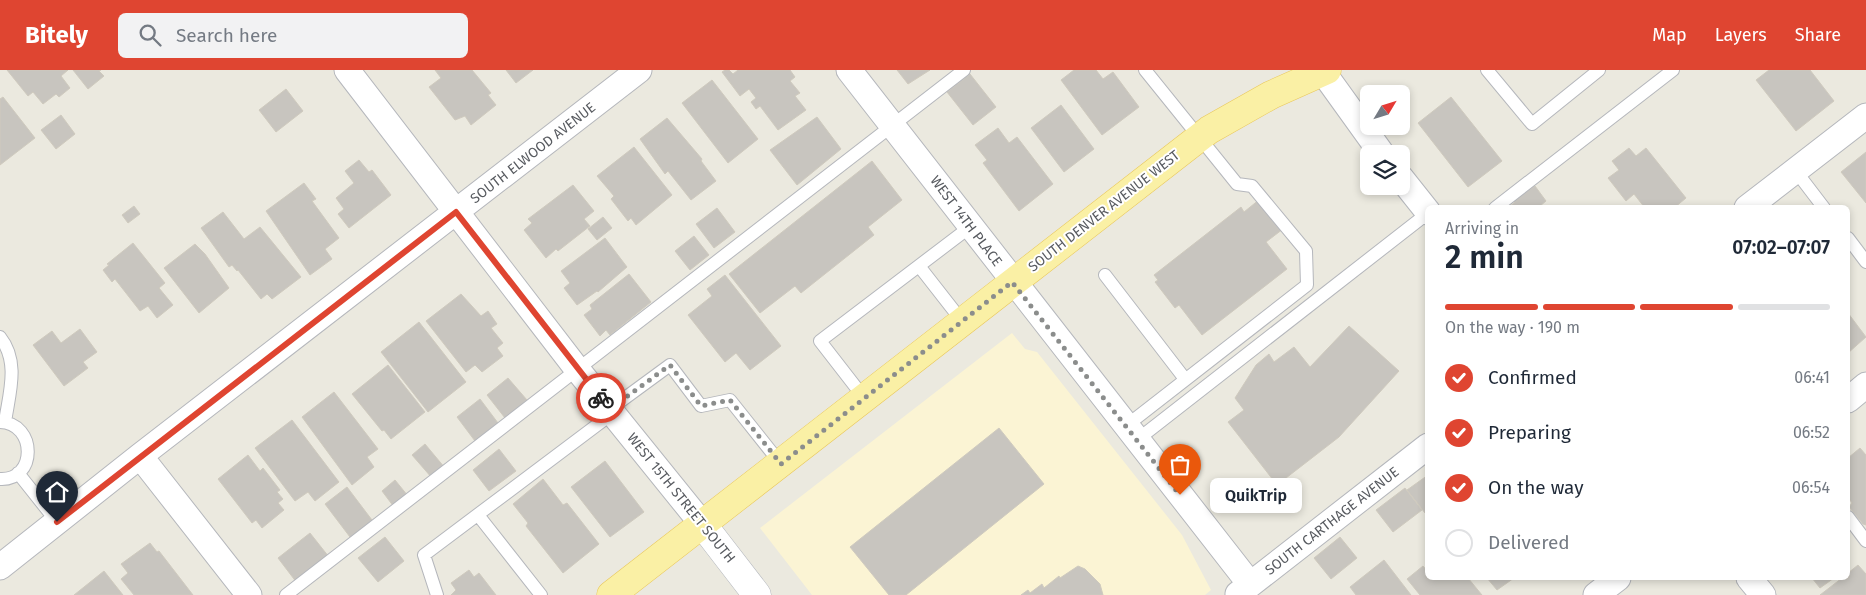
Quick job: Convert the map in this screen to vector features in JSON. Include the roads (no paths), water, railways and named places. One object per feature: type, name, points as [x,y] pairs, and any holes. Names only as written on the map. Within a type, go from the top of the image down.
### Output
[{"type":"main road","name":"SOUTH DENVER AVENUE WEST","points":[[611,595],[1198,138],[1271,95],[1325,71]]},
{"type":"main road","name":"WEST 15TH STREET SOUTH","points":[[703,525],[757,595]]},
{"type":"street","name":"WEST 15TH STREET SOUTH","points":[[347,70],[577,369],[703,525]]},
{"type":"street","name":"SOUTH ELWOOD AVENUE","points":[[0,567],[140,456],[639,70]]},
{"type":"street","name":"WEST 14TH PLACE","points":[[849,70],[1012,282],[1132,433],[1244,590]]},
{"type":"street","points":[[1325,71],[1376,145]]},
{"type":"street","points":[[1751,205],[1866,116]]},
{"type":"street","points":[[1410,190],[1425,209]]},
{"type":"street","points":[[1850,398],[1866,385]]},
{"type":"street","name":"SOUTH CARTHAGE AVENUE","points":[[1244,590],[1425,448]]},
{"type":"street","points":[[140,456],[249,595]]},
{"type":"street","points":[[1596,595],[1615,580]]},
{"type":"street","points":[[1751,580],[1762,595]]},
{"type":"lane","points":[[286,595],[964,70]]},
{"type":"lane","points":[[1132,433],[1185,380],[1307,285],[1306,251],[1252,186],[1237,184],[1145,70]]},
{"type":"lane","points":[[1487,70],[1532,124],[1599,70]]},
{"type":"lane","points":[[1499,205],[1673,70]]},
{"type":"lane","points":[[1795,170],[1822,205]]},
{"type":"lane","points":[[1132,433],[1425,215]]},
{"type":"lane","points":[[865,398],[820,341],[970,227]]},
{"type":"lane","points":[[1850,241],[1866,262]]},
{"type":"lane","points":[[919,266],[962,322]]},
{"type":"lane","points":[[1105,275],[1185,380]]},
{"type":"lane","points":[[0,337],[6,344],[13,370],[2,422],[16,426],[28,442],[29,452],[27,462],[18,473],[0,479]]},
{"type":"lane","points":[[437,595],[424,555],[670,365],[701,406],[730,400],[781,464]]},
{"type":"lane","points":[[18,473],[57,522]]},
{"type":"lane","points":[[478,514],[541,595]]},
{"type":"lane","points":[[1850,520],[1866,540]]},
{"type":"place","name":"QuikTrip","points":[[1180,495]]}]
